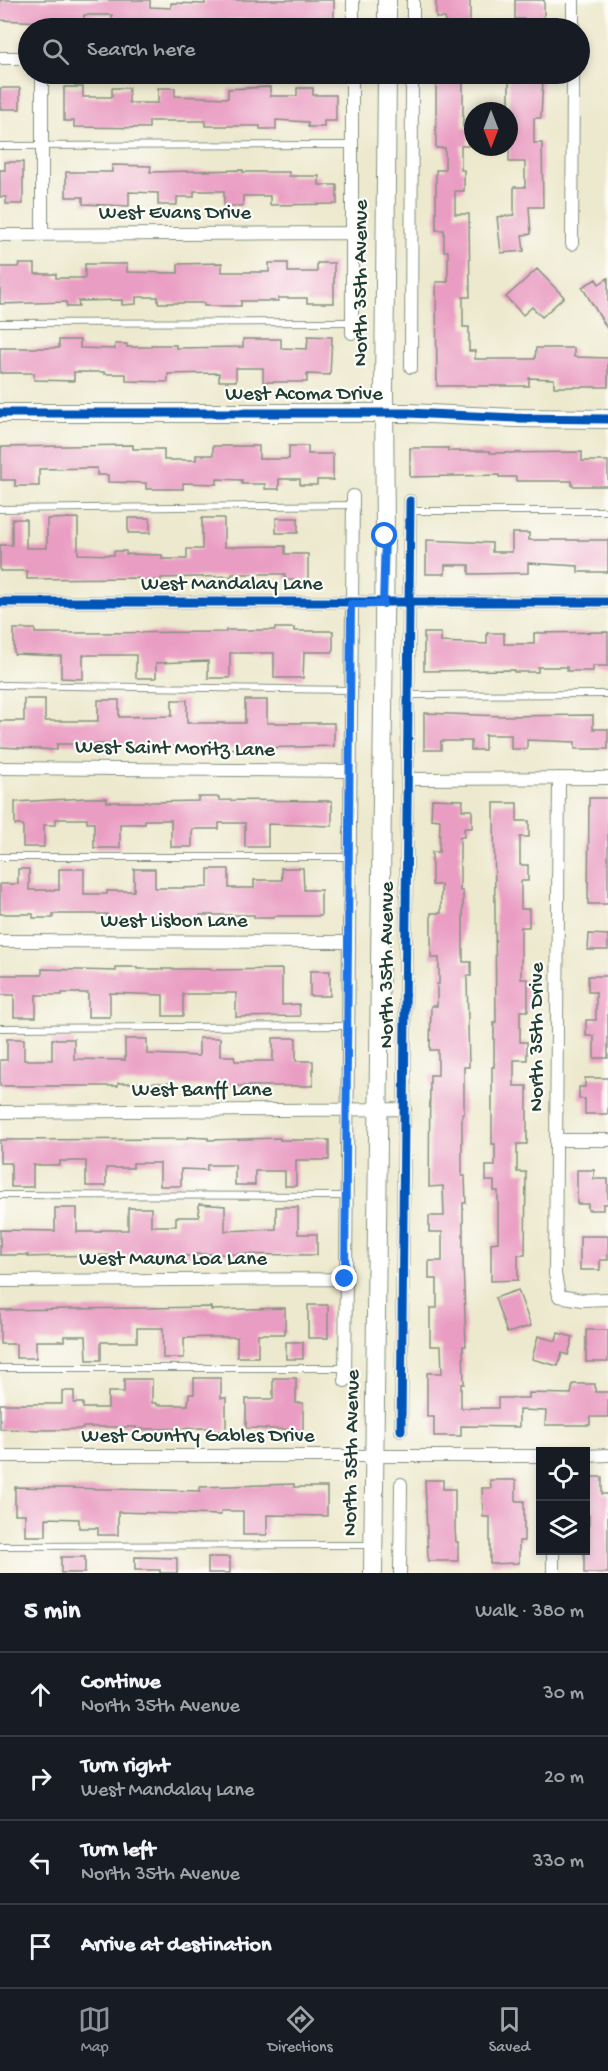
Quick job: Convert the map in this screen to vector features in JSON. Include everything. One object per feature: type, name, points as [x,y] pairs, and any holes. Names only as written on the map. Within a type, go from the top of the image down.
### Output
[{"type":"main road","points":[[387,0],[387,18]]},
{"type":"main road","name":"North 35th Avenue","points":[[373,1573],[376,1457],[387,84]]},
{"type":"main road","name":"West Acoma Drive","points":[[0,413],[384,412],[515,418],[608,419]]},
{"type":"street","points":[[353,0],[353,18]]},
{"type":"street","points":[[413,0],[413,18]]},
{"type":"street","points":[[573,0],[573,18]]},
{"type":"street","points":[[0,58],[18,58]]},
{"type":"street","points":[[42,84],[42,234]]},
{"type":"street","name":"North 35th Avenue","points":[[352,84],[352,327]]},
{"type":"street","points":[[411,367],[412,84]]},
{"type":"street","points":[[572,244],[573,84]]},
{"type":"street","name":"West Evans Drive","points":[[0,235],[351,233]]},
{"type":"street","name":"North 35th Avenue","points":[[345,1374],[352,501]]},
{"type":"street","name":"North 35th Avenue","points":[[401,1430],[410,506]]},
{"type":"street","name":"West Mandalay Lane","points":[[0,602],[351,604],[608,602]]},
{"type":"street","name":"West Saint Moritz Lane","points":[[0,768],[351,771]]},
{"type":"street","name":"North 35th Drive","points":[[559,778],[555,1274],[559,1296],[582,1300],[608,1299]]},
{"type":"street","points":[[407,779],[608,778]]},
{"type":"street","name":"West Lisbon Lane","points":[[0,941],[349,942]]},
{"type":"street","name":"West Banff Lane","points":[[0,1112],[405,1109]]},
{"type":"street","points":[[557,1140],[608,1140]]},
{"type":"street","name":"West Mauna Loa Lane","points":[[0,1281],[345,1279]]},
{"type":"street","points":[[590,1456],[608,1455]]},
{"type":"street","name":"West Country Gables Drive","points":[[0,1456],[536,1456]]},
{"type":"street","points":[[400,1573],[401,1484]]},
{"type":"street","points":[[553,1555],[553,1573]]},
{"type":"lane","points":[[0,146],[352,145]]},
{"type":"lane","points":[[0,323],[352,327]]},
{"type":"lane","points":[[0,509],[352,501]]},
{"type":"lane","points":[[410,506],[608,512]]},
{"type":"lane","points":[[0,685],[351,690]]},
{"type":"lane","points":[[408,695],[608,694]]},
{"type":"lane","points":[[0,857],[350,857]]},
{"type":"lane","points":[[0,1028],[347,1026]]},
{"type":"lane","points":[[0,1196],[346,1196]]},
{"type":"lane","points":[[0,1368],[345,1374]]},
{"type":"lane","points":[[0,1546],[374,1545]]},
{"type":"building","points":[[0,0],[150,0],[150,7],[171,8],[171,3],[205,4],[205,0],[334,0],[334,18],[112,18],[112,15],[84,15],[84,18],[0,20]]},
{"type":"building","points":[[436,0],[470,0],[470,18],[436,18]]},
{"type":"building","points":[[515,0],[544,0],[544,18],[515,18]]},
{"type":"building","points":[[436,84],[463,84],[464,146],[461,146],[461,170],[464,170],[464,191],[455,191],[455,214],[469,214],[470,297],[463,297],[463,327],[469,327],[469,351],[475,351],[475,359],[535,359],[536,348],[574,348],[574,357],[608,358],[608,387],[554,387],[554,379],[529,378],[529,386],[437,386],[436,282],[448,282],[448,251],[444,251],[444,230],[436,230],[436,170],[445,170],[445,148],[436,148]]},
{"type":"building","points":[[509,84],[543,84],[541,118],[534,118],[534,143],[542,143],[543,207],[529,207],[531,234],[522,235],[524,251],[501,253],[497,217],[514,215],[514,187],[525,187],[525,162],[509,162],[509,156],[518,156],[518,102],[509,102]]},
{"type":"building","points":[[64,87],[83,87],[83,97],[112,97],[112,88],[129,88],[129,103],[158,103],[158,88],[175,88],[175,96],[228,98],[228,89],[270,87],[270,96],[297,96],[297,88],[313,88],[313,95],[336,95],[336,121],[324,121],[324,127],[308,127],[308,122],[276,120],[276,129],[260,129],[260,126],[205,126],[205,121],[149,121],[149,128],[74,127],[74,121],[64,121]]},
{"type":"building","points":[[0,88],[20,88],[20,109],[0,109]]},
{"type":"building","points":[[5,162],[23,162],[23,204],[6,204],[6,197],[0,197],[0,170],[5,170]]},
{"type":"building","points":[[112,165],[151,166],[150,172],[243,170],[243,172],[289,172],[289,176],[319,176],[319,185],[337,185],[337,204],[270,205],[270,196],[243,196],[243,206],[224,206],[224,191],[194,191],[194,197],[177,197],[177,205],[158,205],[158,193],[129,192],[129,206],[83,204],[83,197],[66,197],[66,172],[112,172]]},
{"type":"building","points":[[222,263],[222,272],[269,272],[269,263],[288,263],[288,272],[317,272],[317,263],[334,263],[334,303],[307,303],[307,298],[278,298],[278,301],[241,301],[241,306],[204,306],[204,303],[158,303],[158,297],[136,297],[136,304],[122,305],[122,300],[78,301],[79,307],[67,307],[66,302],[0,304],[0,267],[35,264],[35,274],[56,274],[56,278],[85,278],[85,264],[127,264],[127,272],[178,273],[178,264]]},
{"type":"building","points":[[537,269],[564,297],[542,317],[532,307],[523,315],[506,297]]},
{"type":"building","points":[[608,278],[608,330],[582,287],[596,279],[599,284]]},
{"type":"building","points":[[308,336],[332,337],[330,375],[307,374],[307,382],[263,382],[263,368],[236,368],[236,381],[219,381],[219,373],[168,374],[168,382],[126,381],[126,374],[104,374],[104,372],[74,372],[74,381],[34,380],[34,373],[0,373],[0,348],[59,348],[59,340],[80,340],[80,348],[115,349],[115,344],[127,344],[127,347],[176,345],[176,348],[243,347],[243,339],[281,339],[281,348],[307,349]]},
{"type":"building","points":[[133,445],[133,449],[164,449],[164,460],[196,460],[196,455],[213,455],[213,446],[259,446],[259,459],[289,459],[289,446],[308,446],[308,454],[333,454],[333,480],[317,480],[317,485],[300,485],[300,479],[279,479],[279,489],[265,489],[265,484],[242,484],[242,480],[217,479],[217,484],[183,483],[183,489],[146,489],[146,483],[108,482],[108,475],[97,475],[97,468],[39,469],[39,486],[15,486],[15,480],[1,480],[1,447]]},
{"type":"building","points":[[410,448],[448,448],[448,451],[490,451],[490,453],[582,452],[582,461],[608,461],[608,486],[572,486],[572,481],[516,481],[516,477],[499,477],[499,475],[410,477]]},
{"type":"building","points":[[78,518],[78,554],[114,555],[114,551],[126,551],[126,554],[162,555],[162,559],[187,559],[187,549],[202,549],[202,518],[224,518],[224,547],[285,546],[285,554],[308,554],[308,580],[285,580],[285,574],[232,574],[232,576],[161,578],[161,580],[138,580],[138,578],[27,579],[27,571],[0,571],[0,545],[12,545],[12,519],[26,519],[26,548],[47,548],[47,519]]},
{"type":"building","points":[[128,518],[150,518],[150,533],[128,533]]},
{"type":"building","points":[[276,518],[298,518],[298,533],[276,533]]},
{"type":"building","points":[[512,533],[529,533],[529,540],[608,540],[608,572],[578,572],[578,566],[528,563],[528,573],[469,574],[469,565],[445,565],[445,574],[426,574],[426,540],[492,543],[492,552],[512,552]]},
{"type":"building","points":[[275,628],[294,628],[294,631],[333,631],[333,652],[304,652],[303,678],[274,678],[274,653],[230,653],[230,678],[208,678],[208,661],[156,663],[156,678],[136,678],[136,655],[83,655],[83,679],[61,678],[61,656],[14,654],[14,629],[35,629],[35,633],[83,633],[226,632],[226,630],[275,630]]},
{"type":"building","points":[[608,632],[608,666],[593,666],[593,671],[567,671],[567,667],[538,667],[538,672],[424,671],[424,633],[441,633],[441,642],[487,644],[487,633],[504,633],[504,644],[534,644],[534,633]]},
{"type":"building","points":[[24,699],[45,699],[45,721],[98,721],[98,700],[119,700],[119,717],[172,716],[172,700],[187,700],[187,723],[245,723],[245,700],[267,700],[267,723],[334,723],[334,746],[219,749],[219,746],[107,747],[107,744],[57,744],[57,750],[0,747],[0,721],[24,721]]},
{"type":"building","points":[[424,713],[502,716],[593,715],[593,729],[608,729],[608,749],[575,749],[575,742],[527,740],[527,749],[511,749],[511,735],[485,735],[485,750],[471,750],[471,741],[441,741],[441,750],[424,750]]},
{"type":"building","points":[[198,797],[219,797],[219,800],[332,801],[332,826],[268,824],[268,847],[245,847],[245,823],[219,823],[219,829],[192,829],[192,847],[171,847],[171,820],[145,820],[145,824],[120,824],[120,848],[94,848],[94,823],[87,823],[87,819],[56,819],[56,825],[44,825],[44,847],[23,847],[23,825],[15,825],[15,802],[87,798],[107,798],[107,802],[198,801]]},
{"type":"building","points":[[589,798],[608,798],[608,904],[588,904]]},
{"type":"building","points":[[432,799],[463,800],[462,810],[472,810],[472,828],[464,828],[464,837],[460,837],[463,962],[471,962],[471,976],[467,976],[469,1067],[464,1067],[464,1114],[462,1114],[462,1176],[465,1176],[466,1203],[463,1203],[463,1261],[466,1346],[463,1346],[464,1384],[461,1384],[461,1408],[498,1408],[498,1398],[529,1398],[529,1393],[571,1394],[573,1384],[595,1384],[595,1392],[608,1392],[608,1417],[590,1417],[590,1425],[545,1425],[546,1411],[519,1410],[519,1427],[461,1426],[461,1436],[434,1436],[434,1417],[427,1417],[427,1373],[442,1373],[441,1346],[430,1346],[430,1308],[437,1308],[437,1279],[429,1279],[429,1261],[442,1261],[442,1232],[429,1232],[429,1216],[444,1216],[443,1186],[429,1187],[430,1075],[438,1075],[438,1050],[430,1050],[431,1006],[437,1006],[437,984],[439,984],[439,958],[431,958],[431,913],[441,913],[441,885],[432,885],[432,852],[439,852],[440,820],[431,819]]},
{"type":"building","points":[[494,803],[517,803],[517,821],[529,821],[529,837],[520,837],[520,865],[528,865],[528,881],[521,881],[521,909],[529,909],[529,927],[521,927],[521,979],[528,979],[528,1011],[520,1011],[520,1042],[527,1042],[527,1060],[514,1060],[514,1086],[527,1086],[527,1144],[517,1144],[517,1172],[526,1172],[525,1255],[518,1255],[518,1280],[491,1281],[491,1243],[498,1242],[498,1191],[494,1191],[494,1181],[486,1181],[486,1166],[495,1166],[495,1144],[492,1144],[492,1067],[494,1067],[494,1022],[496,1022]]},
{"type":"building","points":[[281,868],[303,868],[304,890],[321,890],[321,916],[254,918],[254,915],[200,915],[200,918],[180,918],[180,915],[107,917],[107,914],[53,914],[53,918],[33,918],[33,914],[0,914],[0,884],[18,884],[18,869],[29,869],[29,890],[59,890],[59,869],[84,869],[84,894],[107,894],[107,891],[134,891],[134,869],[155,869],[155,888],[208,887],[208,869],[229,869],[229,888],[254,888],[254,880],[282,880]]},
{"type":"building","points":[[589,934],[608,935],[608,950],[588,950]]},
{"type":"building","points":[[116,967],[211,970],[282,969],[282,1005],[299,1004],[300,1016],[236,1017],[236,993],[211,993],[183,994],[183,1016],[163,1016],[163,995],[110,993],[110,1017],[88,1017],[88,993],[62,993],[62,995],[36,995],[36,1017],[14,1017],[14,995],[0,995],[0,975],[42,975],[42,969],[116,971]]},
{"type":"building","points":[[310,971],[330,971],[330,996],[310,996]]},
{"type":"building","points":[[588,976],[608,976],[608,1058],[594,1058],[594,1036],[586,1036],[586,1020],[596,1020],[596,992],[588,992]]},
{"type":"building","points":[[199,1038],[220,1038],[220,1056],[234,1056],[235,1061],[273,1061],[273,1038],[296,1038],[296,1061],[313,1061],[313,1086],[172,1086],[172,1083],[118,1083],[118,1086],[0,1086],[0,1060],[7,1060],[7,1039],[24,1039],[24,1060],[52,1060],[52,1039],[74,1039],[74,1059],[125,1060],[125,1039],[147,1039],[147,1054],[199,1056]]},
{"type":"building","points":[[585,1078],[608,1078],[608,1114],[585,1114],[585,1099],[579,1099],[579,1087],[585,1087]]},
{"type":"building","points":[[187,1137],[208,1138],[208,1140],[280,1138],[280,1140],[329,1140],[329,1160],[296,1160],[296,1186],[285,1186],[285,1171],[255,1171],[255,1185],[235,1185],[235,1165],[207,1165],[207,1170],[181,1169],[181,1186],[160,1186],[160,1163],[133,1163],[133,1168],[106,1168],[106,1186],[86,1186],[86,1161],[60,1161],[60,1165],[33,1165],[33,1187],[11,1187],[11,1163],[0,1163],[0,1140],[187,1139]]},
{"type":"building","points":[[577,1170],[594,1170],[594,1179],[608,1179],[608,1204],[603,1204],[603,1210],[588,1210],[588,1204],[577,1204]]},
{"type":"building","points":[[199,1204],[225,1206],[225,1231],[276,1229],[276,1207],[298,1207],[298,1234],[317,1234],[317,1255],[196,1254],[196,1256],[28,1257],[28,1255],[0,1255],[0,1230],[55,1231],[55,1208],[77,1208],[77,1232],[101,1232],[101,1230],[128,1230],[128,1208],[151,1208],[151,1226],[176,1226],[176,1217],[199,1217]]},
{"type":"building","points":[[580,1236],[608,1236],[608,1260],[600,1260],[600,1270],[580,1270]]},
{"type":"building","points":[[518,1290],[531,1326],[507,1333],[495,1298]]},
{"type":"building","points":[[308,1305],[328,1305],[328,1338],[308,1338]]},
{"type":"building","points":[[211,1307],[211,1310],[285,1308],[285,1334],[258,1334],[258,1357],[237,1357],[237,1337],[211,1337],[184,1338],[184,1358],[163,1358],[163,1328],[137,1328],[137,1342],[101,1342],[101,1360],[87,1360],[86,1336],[64,1336],[64,1341],[36,1341],[36,1358],[16,1358],[16,1344],[0,1344],[0,1310]]},
{"type":"building","points":[[586,1330],[608,1330],[608,1362],[586,1362]]},
{"type":"building","points":[[558,1333],[573,1337],[568,1355],[562,1353],[558,1366],[532,1359],[538,1336],[556,1341]]},
{"type":"building","points":[[286,1342],[303,1342],[303,1359],[286,1359]]},
{"type":"building","points":[[194,1378],[221,1378],[221,1398],[226,1398],[226,1431],[210,1431],[210,1428],[136,1429],[136,1427],[0,1429],[0,1404],[62,1404],[62,1391],[74,1391],[74,1403],[83,1403],[83,1408],[108,1408],[108,1392],[124,1392],[124,1379],[152,1379],[152,1403],[188,1405],[189,1394],[194,1394]]},
{"type":"building","points":[[273,1378],[296,1378],[296,1403],[303,1403],[303,1430],[246,1428],[246,1399],[273,1399]]},
{"type":"building","points":[[590,1477],[602,1477],[602,1494],[608,1494],[608,1573],[584,1573],[584,1555],[590,1555]]},
{"type":"building","points":[[425,1480],[443,1480],[443,1489],[455,1489],[458,1561],[428,1561]]},
{"type":"building","points":[[490,1480],[516,1480],[516,1501],[524,1501],[524,1541],[519,1541],[519,1563],[490,1564],[490,1517],[483,1517],[482,1488],[491,1488]]},
{"type":"building","points":[[294,1484],[294,1487],[327,1487],[327,1516],[267,1515],[267,1535],[243,1535],[243,1511],[221,1511],[221,1515],[118,1512],[118,1535],[98,1535],[98,1528],[79,1528],[79,1519],[46,1518],[46,1536],[25,1536],[25,1514],[15,1514],[15,1487],[200,1491],[200,1487]]},
{"type":"building","points":[[61,1557],[85,1557],[85,1573],[61,1573]]},
{"type":"building","points":[[135,1557],[177,1558],[177,1573],[135,1570]]},
{"type":"building","points":[[208,1557],[230,1557],[230,1573],[208,1573]]},
{"type":"cycle path","points":[[0,413],[408,413],[608,419]]},
{"type":"cycle path","points":[[401,1430],[410,501]]},
{"type":"cycle path","points":[[0,602],[608,602]]},
{"type":"route","points":[[345,1279],[351,604],[383,604],[385,536]]}]
